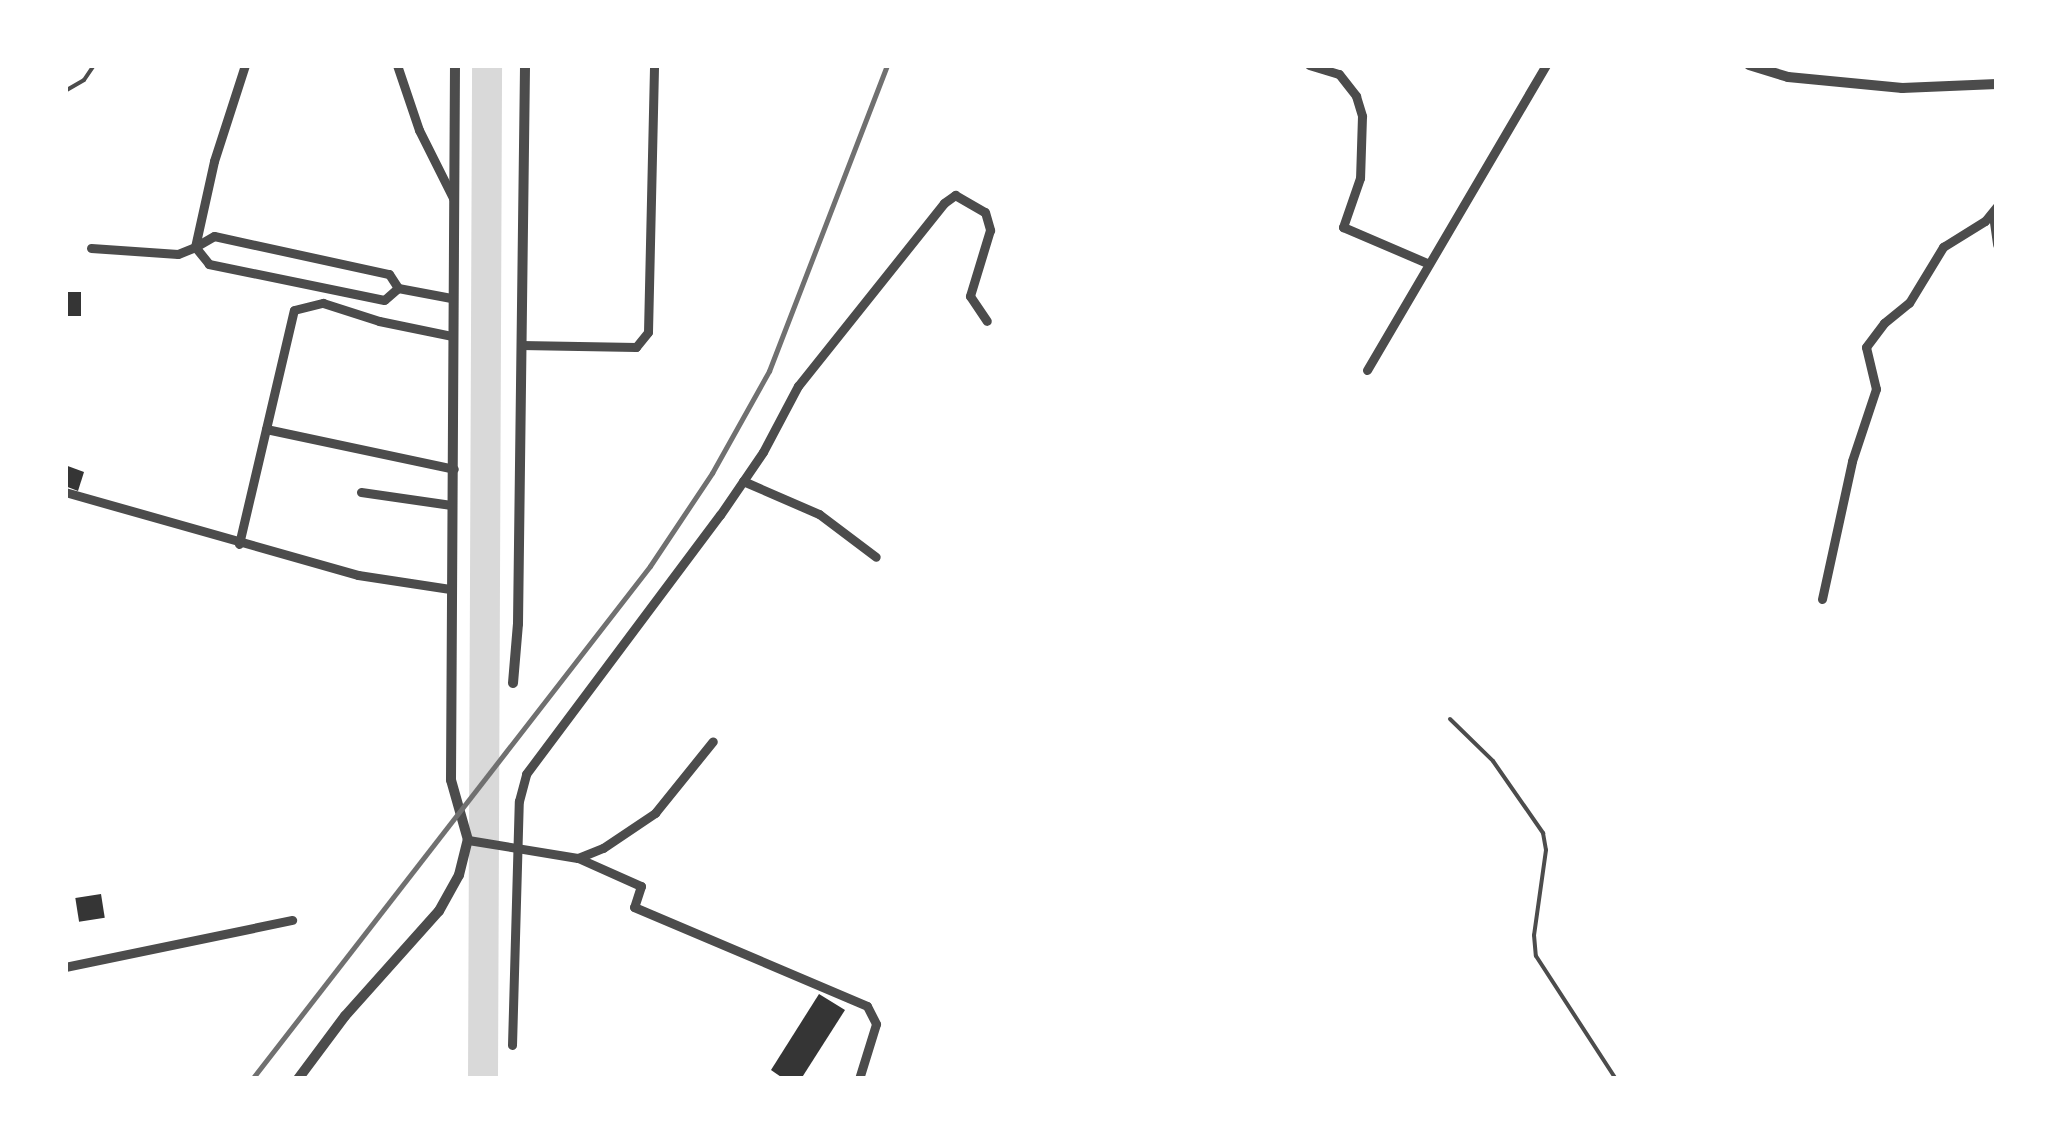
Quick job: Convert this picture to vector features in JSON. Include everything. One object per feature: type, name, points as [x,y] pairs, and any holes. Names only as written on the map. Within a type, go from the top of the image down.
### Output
[{"type":"street","points":[[195,247],[214,161],[245,65]]},
{"type":"street","points":[[397,65],[419,130],[454,201]]},
{"type":"street","points":[[298,1079],[344,1016],[439,911],[473,842],[451,780],[455,65]]},
{"type":"street","points":[[513,683],[518,624],[525,65]]},
{"type":"street","points":[[521,344],[636,347],[648,332],[654,65]]},
{"type":"street","points":[[1309,65],[1339,74],[1356,96],[1362,116],[1360,178],[1343,227],[1427,263]]},
{"type":"street","points":[[1367,370],[1546,65]]},
{"type":"street","points":[[1749,65],[1788,78],[1902,88],[1997,84]]},
{"type":"street","points":[[512,1045],[514,848],[526,774],[743,481],[798,386],[944,203],[955,196],[985,212],[990,230],[970,296],[987,321]]},
{"type":"street","points":[[1995,210],[1997,245]]},
{"type":"street","points":[[1822,599],[1852,461],[1876,389],[1866,347],[1884,323],[1909,303],[1943,248],[1995,210]]},
{"type":"street","points":[[91,248],[178,254],[214,236],[390,274],[398,288],[452,298]]},
{"type":"street","points":[[195,247],[209,264],[364,296],[384,300],[398,288]]},
{"type":"street","points":[[240,544],[294,310],[324,303],[452,336]]},
{"type":"street","points":[[266,429],[454,469]]},
{"type":"street","points":[[743,481],[820,514],[876,557]]},
{"type":"street","points":[[65,492],[358,575],[450,589]]},
{"type":"street","points":[[361,492],[451,504]]},
{"type":"street","points":[[578,858],[632,832],[655,813],[713,740]]},
{"type":"street","points":[[473,842],[578,858],[641,886],[634,907],[867,1006],[876,1024],[859,1079]]},
{"type":"street","points":[[65,967],[292,920]]},
{"type":"lane","points":[[65,91],[84,80],[94,65]]},
{"type":"lane","points":[[1450,719],[1492,761],[1543,833],[1546,850],[1534,935],[1536,956],[1616,1079]]},
{"type":"building","points":[[65,292],[81,292],[81,316],[65,316]]},
{"type":"building","points":[[65,465],[84,472],[78,491],[65,486]]},
{"type":"building","points":[[101,894],[105,918],[79,922],[75,898]]},
{"type":"building","points":[[819,994],[845,1010],[801,1079],[784,1079],[771,1070]]},
{"type":"waterway","points":[[483,1079],[487,65]]},
{"type":"railway","points":[[252,1079],[650,566],[712,473],[769,371],[887,65]]}]
